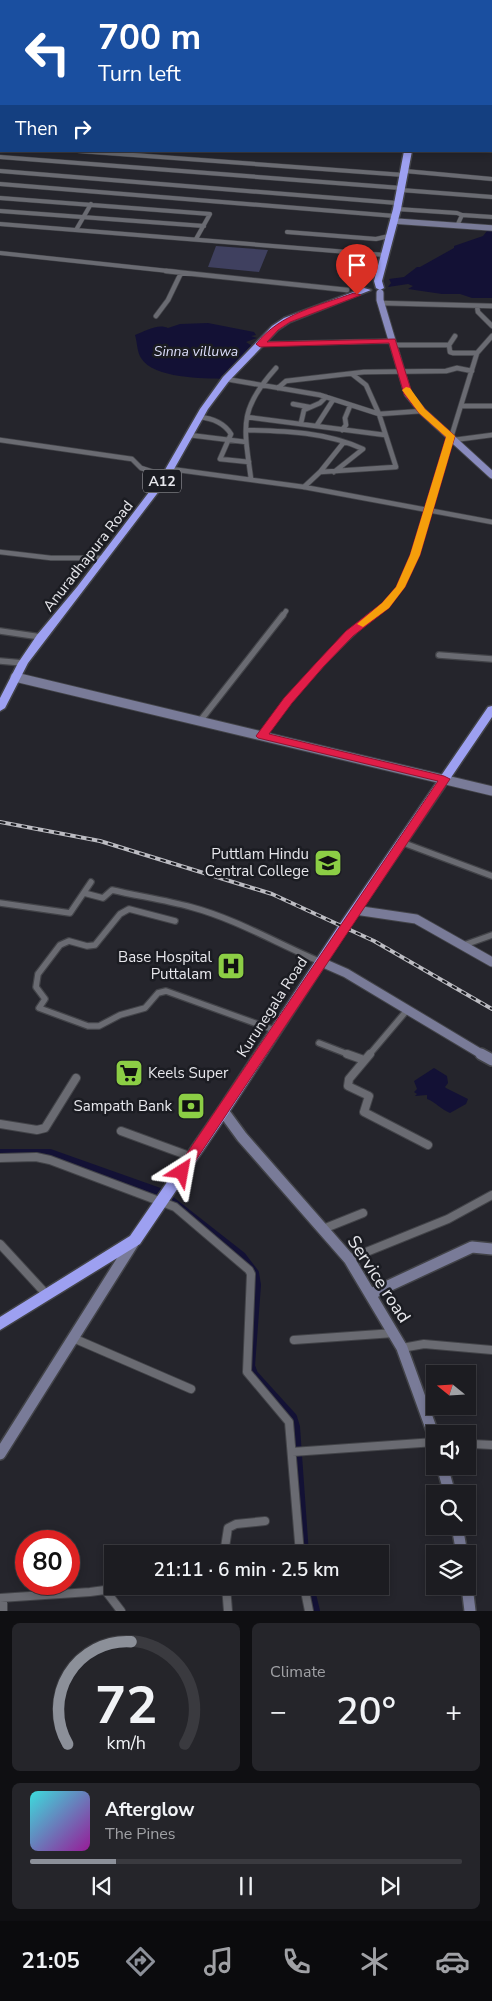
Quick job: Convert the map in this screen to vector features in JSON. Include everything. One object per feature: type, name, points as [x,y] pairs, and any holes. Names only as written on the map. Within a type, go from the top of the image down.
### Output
[{"type":"highway","points":[[376,292],[396,212],[408,152]]},
{"type":"highway","name":"Anuradhapura Road","points":[[0,708],[23,663],[168,472],[199,417],[226,380],[275,328],[287,320],[357,295],[376,292]]},
{"type":"highway","name":"Kurunegala Road","points":[[0,1324],[135,1240],[223,1112],[401,842],[490,715]]},
{"type":"main road","points":[[376,292],[408,394],[422,411],[492,475]]},
{"type":"street","points":[[94,152],[492,179]]},
{"type":"street","points":[[0,157],[492,197]]},
{"type":"street","points":[[0,171],[286,193],[396,212],[457,226],[492,228]]},
{"type":"street","points":[[13,185],[20,172]]},
{"type":"street","points":[[102,192],[108,179]]},
{"type":"street","points":[[0,184],[281,206],[457,213],[492,217]]},
{"type":"street","points":[[191,199],[196,186]]},
{"type":"street","points":[[281,206],[286,193]]},
{"type":"street","points":[[0,198],[210,214],[196,239]]},
{"type":"street","points":[[76,230],[91,204]]},
{"type":"street","points":[[0,211],[204,226]]},
{"type":"street","points":[[457,226],[462,215]]},
{"type":"street","points":[[0,224],[385,255]]},
{"type":"street","points":[[287,232],[376,239],[390,236]]},
{"type":"street","points":[[0,253],[348,290]]},
{"type":"street","points":[[156,316],[168,300],[181,273]]},
{"type":"street","points":[[376,292],[477,306],[492,306]]},
{"type":"street","points":[[477,306],[478,312],[492,326]]},
{"type":"street","points":[[455,336],[449,345],[450,352],[477,353]]},
{"type":"street","points":[[262,736],[288,701],[320,664],[350,634],[385,606],[400,587],[415,555],[428,510],[453,438],[477,353],[492,336]]},
{"type":"street","points":[[260,344],[393,343],[449,345]]},
{"type":"street","points":[[251,479],[246,442],[249,405],[260,386],[276,368]]},
{"type":"street","points":[[278,388],[286,381],[313,377],[400,371],[446,371],[457,368],[472,371]]},
{"type":"street","points":[[320,472],[396,467],[379,414],[366,385],[352,374]]},
{"type":"street","points":[[226,380],[326,397],[379,414],[422,411]]},
{"type":"street","points":[[301,423],[304,412],[309,407],[320,403],[326,397]]},
{"type":"street","points":[[317,425],[319,418],[326,412],[333,400]]},
{"type":"street","points":[[293,404],[309,407]]},
{"type":"street","points":[[342,430],[346,425],[344,422],[345,413],[350,406]]},
{"type":"street","points":[[462,406],[492,406]]},
{"type":"street","points":[[199,417],[213,418],[228,427],[230,432],[229,441],[220,458],[249,462]]},
{"type":"street","points":[[247,418],[386,434]]},
{"type":"street","points":[[246,430],[300,433],[340,439],[363,449],[334,472]]},
{"type":"street","points":[[189,435],[246,442]]},
{"type":"street","points":[[453,438],[492,436]]},
{"type":"street","points":[[0,440],[132,459],[140,468],[251,479],[304,487],[492,522]]},
{"type":"street","points":[[304,487],[320,472],[344,442]]},
{"type":"street","points":[[0,552],[51,558],[103,558]]},
{"type":"street","points":[[200,721],[286,611]]},
{"type":"street","points":[[0,631],[41,637]]},
{"type":"street","points":[[439,655],[492,659]]},
{"type":"street","points":[[0,661],[23,663]]},
{"type":"street","points":[[15,677],[492,791]]},
{"type":"street","points":[[401,842],[492,876]]},
{"type":"street","points":[[0,903],[70,912],[91,882]]},
{"type":"street","points":[[84,893],[103,898],[112,890],[192,907],[267,936],[285,947],[346,973],[492,1060]]},
{"type":"street","points":[[175,921],[128,909],[120,914],[95,945],[87,946],[69,941],[60,944],[38,974],[36,987],[45,999],[39,1008],[88,1026],[99,1026],[120,1015],[145,1008],[158,993],[166,991],[276,1031]]},
{"type":"street","points":[[356,910],[416,919],[492,962]]},
{"type":"street","points":[[464,945],[492,935]]},
{"type":"street","points":[[408,1009],[364,1060],[349,1079],[348,1084],[369,1096],[363,1109],[364,1112],[428,1145]]},
{"type":"street","points":[[319,1043],[364,1060]]},
{"type":"street","points":[[0,1124],[37,1130],[45,1128],[76,1078]]},
{"type":"street","name":"Service road","points":[[223,1112],[350,1259],[402,1348],[430,1425]]},
{"type":"street","points":[[121,1131],[192,1157]]},
{"type":"street","points":[[0,1158],[36,1157],[50,1160],[162,1201],[184,1214],[251,1274],[247,1372],[289,1422],[299,1545]]},
{"type":"street","points":[[350,1259],[448,1219],[492,1195]]},
{"type":"street","points":[[324,1229],[363,1213]]},
{"type":"street","points":[[2,1448],[135,1240]]},
{"type":"street","points":[[0,1244],[47,1296]]},
{"type":"street","points":[[371,1294],[472,1247],[492,1249]]},
{"type":"street","points":[[294,1340],[394,1333]]},
{"type":"street","points":[[73,1338],[192,1389]]},
{"type":"street","points":[[402,1348],[424,1344],[492,1350]]},
{"type":"street","points":[[293,1452],[426,1440]]},
{"type":"street","points":[[476,1444],[492,1444]]},
{"type":"street","points":[[225,1545],[228,1528],[236,1524],[266,1521]]},
{"type":"street","points":[[3,1611],[1,1598],[104,1590]]},
{"type":"street","points":[[109,1595],[121,1611]]},
{"type":"street","points":[[227,1595],[228,1611]]},
{"type":"street","points":[[306,1595],[309,1611]]},
{"type":"street","points":[[467,1595],[470,1611]]},
{"type":"shaded area","points":[[216,246],[268,250],[259,272],[208,267]]},
{"type":"water","points":[[487,231],[492,231],[492,298],[472,298],[460,294],[442,294],[408,289],[413,286],[408,284],[388,287],[391,283],[389,279],[404,277],[417,267],[454,248],[454,246],[483,236]]},
{"type":"water","name":"Sinna villuwa","points":[[208,323],[254,332],[256,335],[251,336],[257,338],[246,342],[252,346],[251,350],[225,379],[167,374],[147,365],[141,358],[135,335],[160,326],[168,328],[180,324]]},
{"type":"water","points":[[434,1068],[447,1076],[448,1083],[446,1088],[468,1099],[466,1104],[450,1113],[427,1099],[427,1095],[415,1096],[417,1094],[414,1092],[417,1089],[414,1081]]},
{"type":"waterway","points":[[0,1153],[50,1153],[160,1192]]},
{"type":"waterway","points":[[168,1198],[242,1256],[255,1273],[257,1285],[251,1366],[254,1374],[293,1417],[296,1427],[304,1545]]},
{"type":"waterway","points":[[312,1595],[316,1611]]},
{"type":"railway","points":[[0,822],[100,841],[272,894],[374,941],[492,1009]]},
{"type":"slow traffic","points":[[363,624],[385,606],[400,587],[415,555],[451,436],[422,411],[406,390]]},
{"type":"place","name":"Puttlam Hindu Central College","points":[[328,863]]},
{"type":"place","name":"Base Hospital Puttalam","points":[[231,966]]},
{"type":"place","name":"Keels Super","points":[[129,1073]]},
{"type":"place","name":"Sampath Bank","points":[[191,1106]]},
{"type":"route","points":[[182,1172],[444,779],[262,736],[288,701],[320,664],[350,634],[385,606],[400,587],[415,555],[451,436],[422,411],[408,394],[392,341],[260,344],[275,328],[287,320],[357,295]]}]
